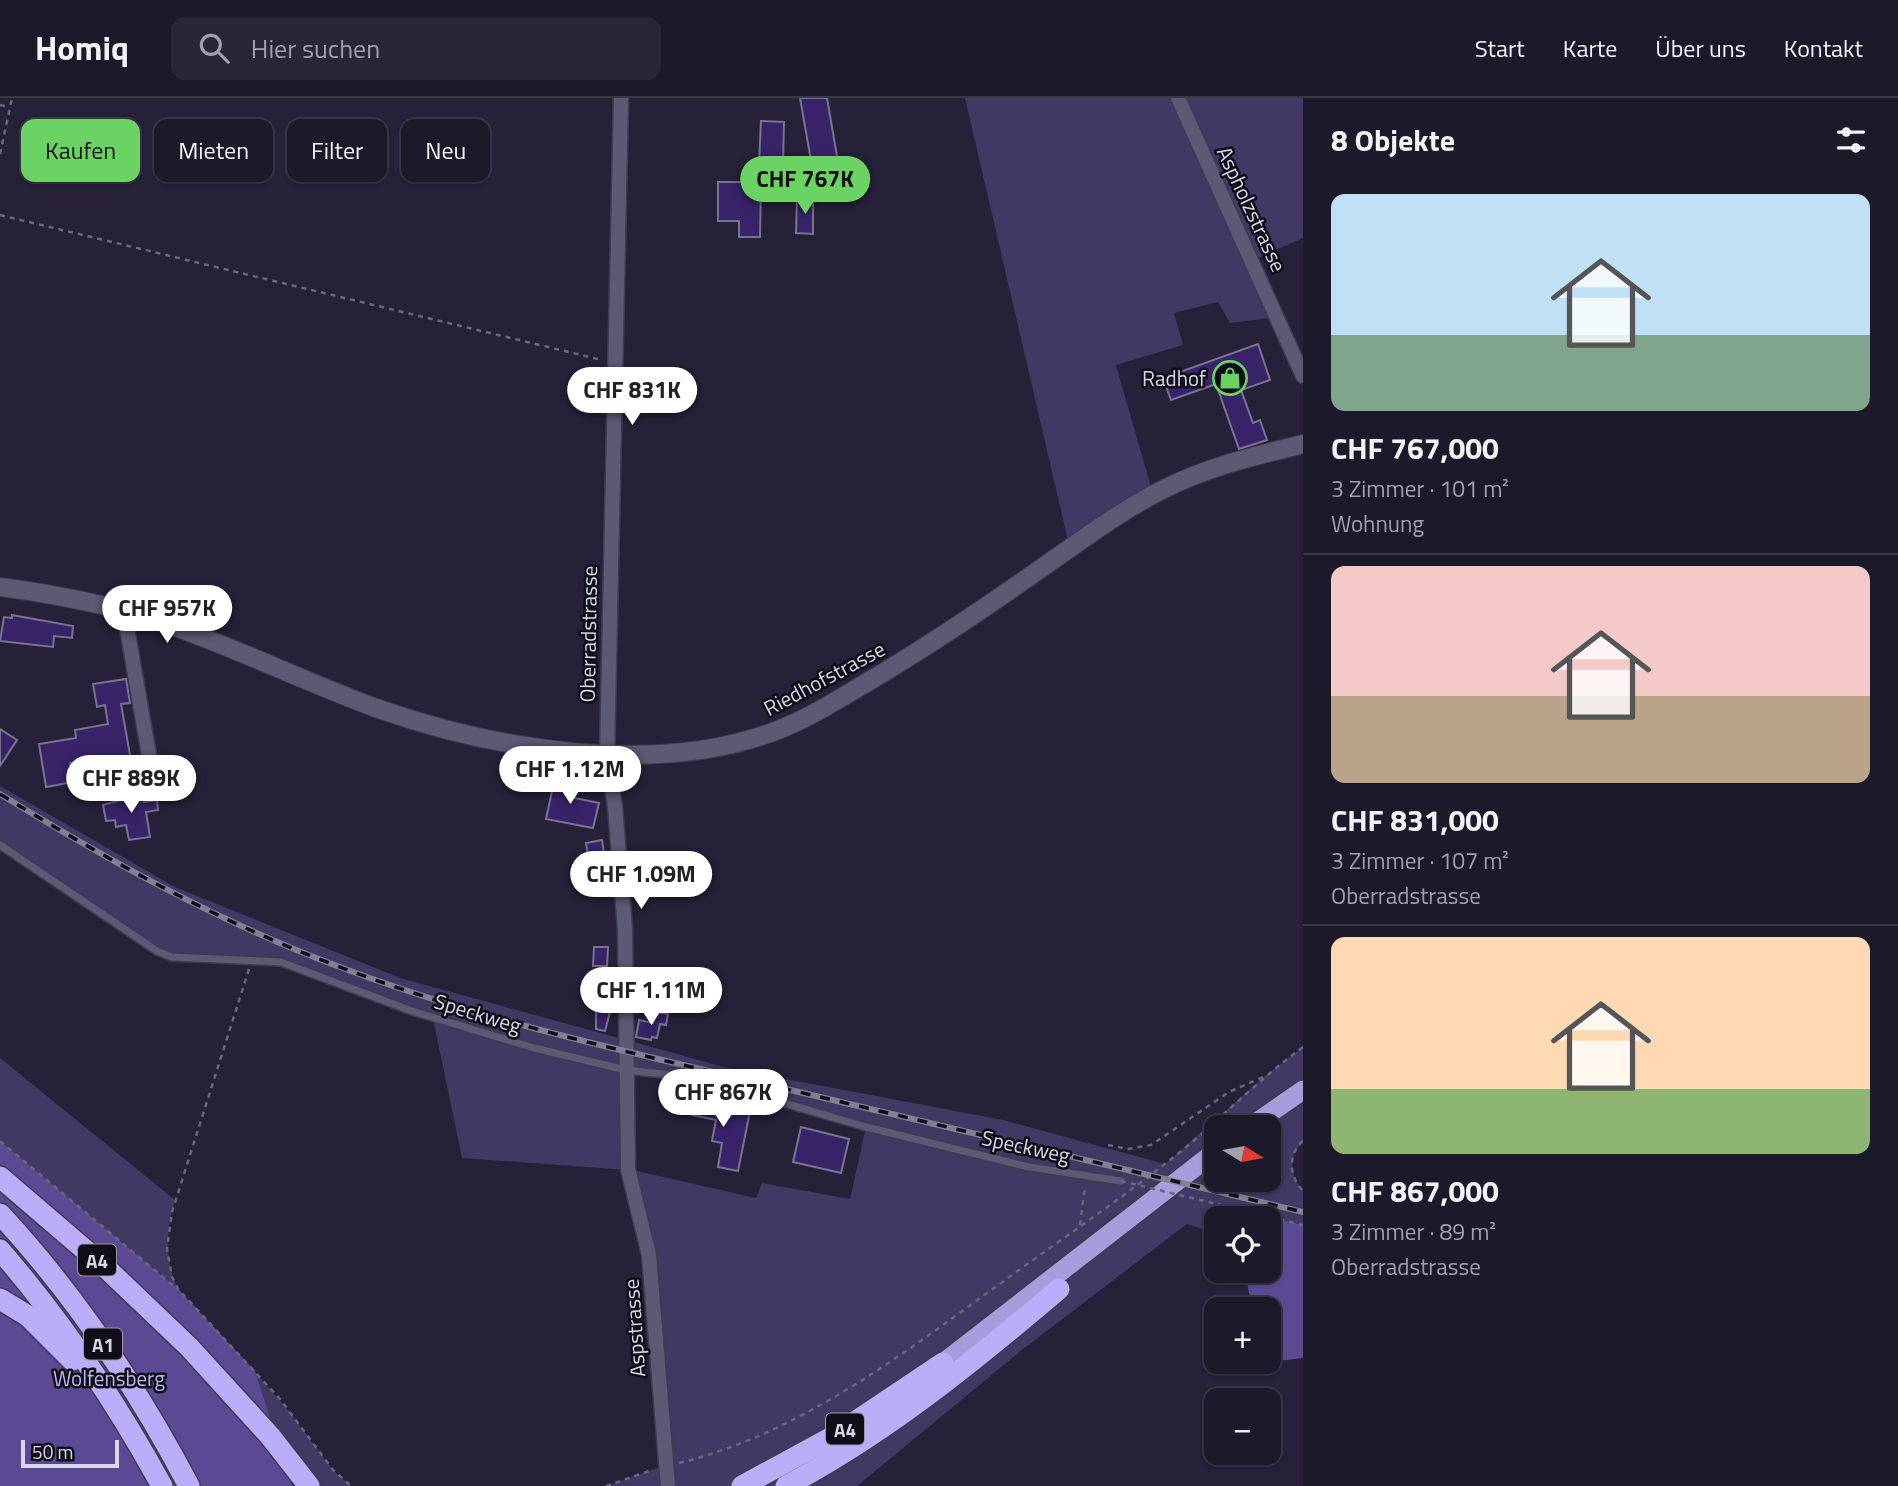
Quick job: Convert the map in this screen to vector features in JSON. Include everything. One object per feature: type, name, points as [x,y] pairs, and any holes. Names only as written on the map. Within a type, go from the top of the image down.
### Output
[{"type":"highway","points":[[1267,1115],[1303,1090]]},
{"type":"highway","points":[[1280,1115],[1303,1098]]},
{"type":"highway","name":"A4","points":[[742,1486],[834,1436],[943,1363],[1204,1160]]},
{"type":"highway","name":"A4","points":[[786,1486],[842,1455],[905,1414],[1204,1173]]},
{"type":"highway","name":"A4","points":[[0,1177],[114,1275],[189,1347],[270,1436],[309,1486]]},
{"type":"highway","name":"A1","points":[[0,1214],[71,1300],[112,1357],[189,1486]]},
{"type":"highway","name":"A1","points":[[0,1250],[52,1314],[114,1404],[162,1486]]},
{"type":"highway","points":[[0,1299],[41,1328],[114,1404]]},
{"type":"street","name":"Oberradstrasse","points":[[621,98],[607,756],[615,807],[624,918],[628,1169]]},
{"type":"street","name":"Aspholzstrasse","points":[[1178,98],[1303,376]]},
{"type":"street","name":"Riedhofstrasse","points":[[0,587],[71,597],[124,611],[211,640],[358,701],[408,718],[484,737],[607,756],[649,755],[730,744],[796,723],[945,635],[1153,494],[1233,460],[1303,444]]},
{"type":"street","points":[[124,611],[154,784]]},
{"type":"street","name":"Aspstrasse","points":[[628,1169],[649,1255],[668,1486]]},
{"type":"lane","name":"Speckweg","points":[[0,845],[157,951],[184,959],[253,959],[281,962],[433,1018],[534,1048],[626,1070],[663,1074],[733,1088],[866,1127],[1029,1167],[1121,1181]]},
{"type":"path","points":[[0,153],[12,98]]},
{"type":"path","points":[[0,105],[10,107]]},
{"type":"path","points":[[0,215],[616,364]]},
{"type":"path","points":[[178,1289],[172,1277],[167,1250],[172,1212],[253,959]]},
{"type":"path","points":[[606,1486],[742,1444],[811,1411],[921,1340],[1165,1164],[1265,1076],[1303,1048]]},
{"type":"path","points":[[1108,1145],[1128,1149],[1151,1145],[1223,1096],[1265,1076]]},
{"type":"path","points":[[0,1141],[178,1289],[280,1399],[333,1470],[351,1486]]},
{"type":"path","points":[[1303,1141],[1296,1147],[1292,1169],[1296,1182],[1303,1191]]},
{"type":"path","points":[[1121,1181],[1303,1225]]},
{"type":"path","points":[[1080,1226],[1084,1188]]},
{"type":"shaded area","points":[[965,98],[1303,98],[1303,238],[1251,261],[1277,317],[1230,323],[1218,302],[1174,313],[1183,345],[1116,365],[1153,494],[1070,549]]},
{"type":"shaded area","points":[[0,786],[175,887],[400,978],[728,1068],[1003,1120],[1165,1164],[1204,1130],[1204,1192],[1281,1192],[1281,1115],[1221,1115],[1303,1047],[1303,1141],[1294,1153],[1292,1169],[1296,1182],[1303,1191],[1303,1225],[1281,1220],[1281,1206],[1204,1206],[1204,1229],[1187,1224],[1023,1349],[857,1486],[606,1486],[666,1465],[651,1267],[628,1170],[462,1158],[433,1018],[281,962],[172,957],[0,845]],"holes":[[[626,1071],[733,1088],[866,1127],[850,1199],[762,1183],[756,1198],[628,1169]]]},
{"type":"shaded area","points":[[0,1058],[175,1200],[168,1245],[170,1267],[178,1289],[0,1141]]},
{"type":"shaded area","points":[[255,1372],[289,1411],[333,1470],[351,1486],[292,1486]]},
{"type":"green space","name":"Wolfensberg","points":[[0,1141],[178,1289],[255,1371],[292,1486],[0,1486]]},
{"type":"green space","points":[[1281,1220],[1303,1225],[1303,1358],[1281,1361],[1281,1297],[1250,1297],[1247,1283],[1281,1283]]},
{"type":"building","points":[[800,98],[827,98],[839,168],[813,172]]},
{"type":"building","points":[[761,121],[784,122],[783,164],[759,164]]},
{"type":"building","points":[[718,182],[761,182],[760,237],[739,237],[739,221],[718,221]]},
{"type":"building","points":[[797,197],[813,198],[813,234],[796,233]]},
{"type":"building","points":[[1258,344],[1270,380],[1241,390],[1253,423],[1260,420],[1267,440],[1239,449],[1216,384],[1171,400],[1163,378]]},
{"type":"building","points":[[12,615],[73,626],[72,638],[54,636],[53,647],[0,641],[4,617],[12,618]]},
{"type":"building","points":[[126,679],[130,703],[121,704],[133,772],[106,777],[103,758],[70,763],[73,782],[46,787],[39,744],[76,738],[75,730],[108,724],[105,705],[97,707],[93,684]]},
{"type":"building","points":[[0,729],[17,740],[0,766]]},
{"type":"building","points":[[555,777],[574,781],[570,797],[599,803],[593,828],[546,819]]},
{"type":"building","points":[[143,794],[144,802],[157,800],[158,810],[146,812],[150,837],[129,840],[126,825],[116,827],[115,820],[106,821],[103,805]]},
{"type":"building","points":[[602,840],[605,860],[589,863],[586,843]]},
{"type":"building","points":[[594,947],[608,947],[607,966],[593,966]]},
{"type":"building","points":[[596,991],[616,992],[616,1012],[610,1012],[605,1031],[596,1029]]},
{"type":"building","points":[[656,1012],[668,1014],[666,1025],[660,1024],[657,1038],[652,1037],[651,1040],[636,1037],[639,1020],[653,1023]]},
{"type":"building","points":[[681,1097],[750,1111],[738,1171],[718,1167],[722,1143],[712,1141],[716,1120],[692,1115],[693,1110],[679,1107]]},
{"type":"building","points":[[801,1127],[849,1139],[841,1173],[793,1162]]},
{"type":"railway","points":[[0,794],[80,842],[203,908],[288,947],[438,1001],[601,1045],[1303,1212]]},
{"type":"place","name":"Radhof","points":[[1230,378]]}]
